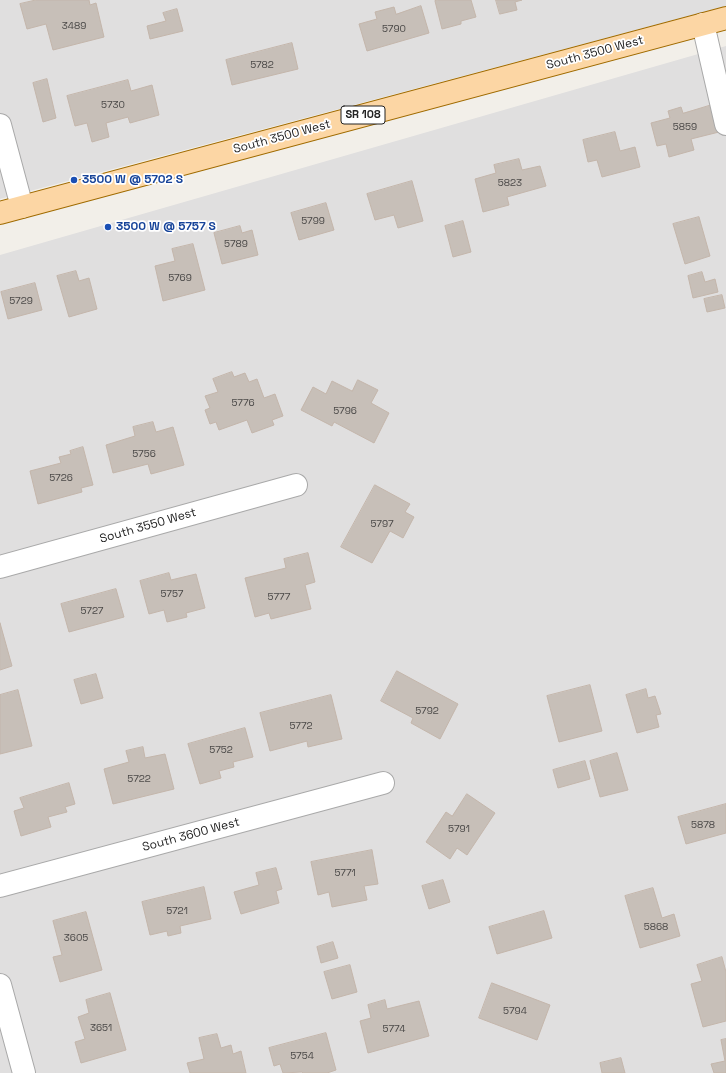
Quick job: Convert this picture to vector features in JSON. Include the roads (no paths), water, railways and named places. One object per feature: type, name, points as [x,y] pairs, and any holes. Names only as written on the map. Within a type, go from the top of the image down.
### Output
[{"type":"main road","name":"South 3500 West","points":[[0,213],[726,18]]},
{"type":"street","points":[[703,24],[726,124]]},
{"type":"street","points":[[0,125],[22,207]]},
{"type":"street","name":"South 3550 West","points":[[0,567],[296,485]]},
{"type":"street","name":"South 3600 West","points":[[0,886],[383,783]]},
{"type":"street","points":[[0,984],[24,1073]]},
{"type":"place","name":"3500 W @ 5702 S","points":[[74,180]]},
{"type":"place","name":"3500 W @ 5757 S","points":[[108,227]]}]
